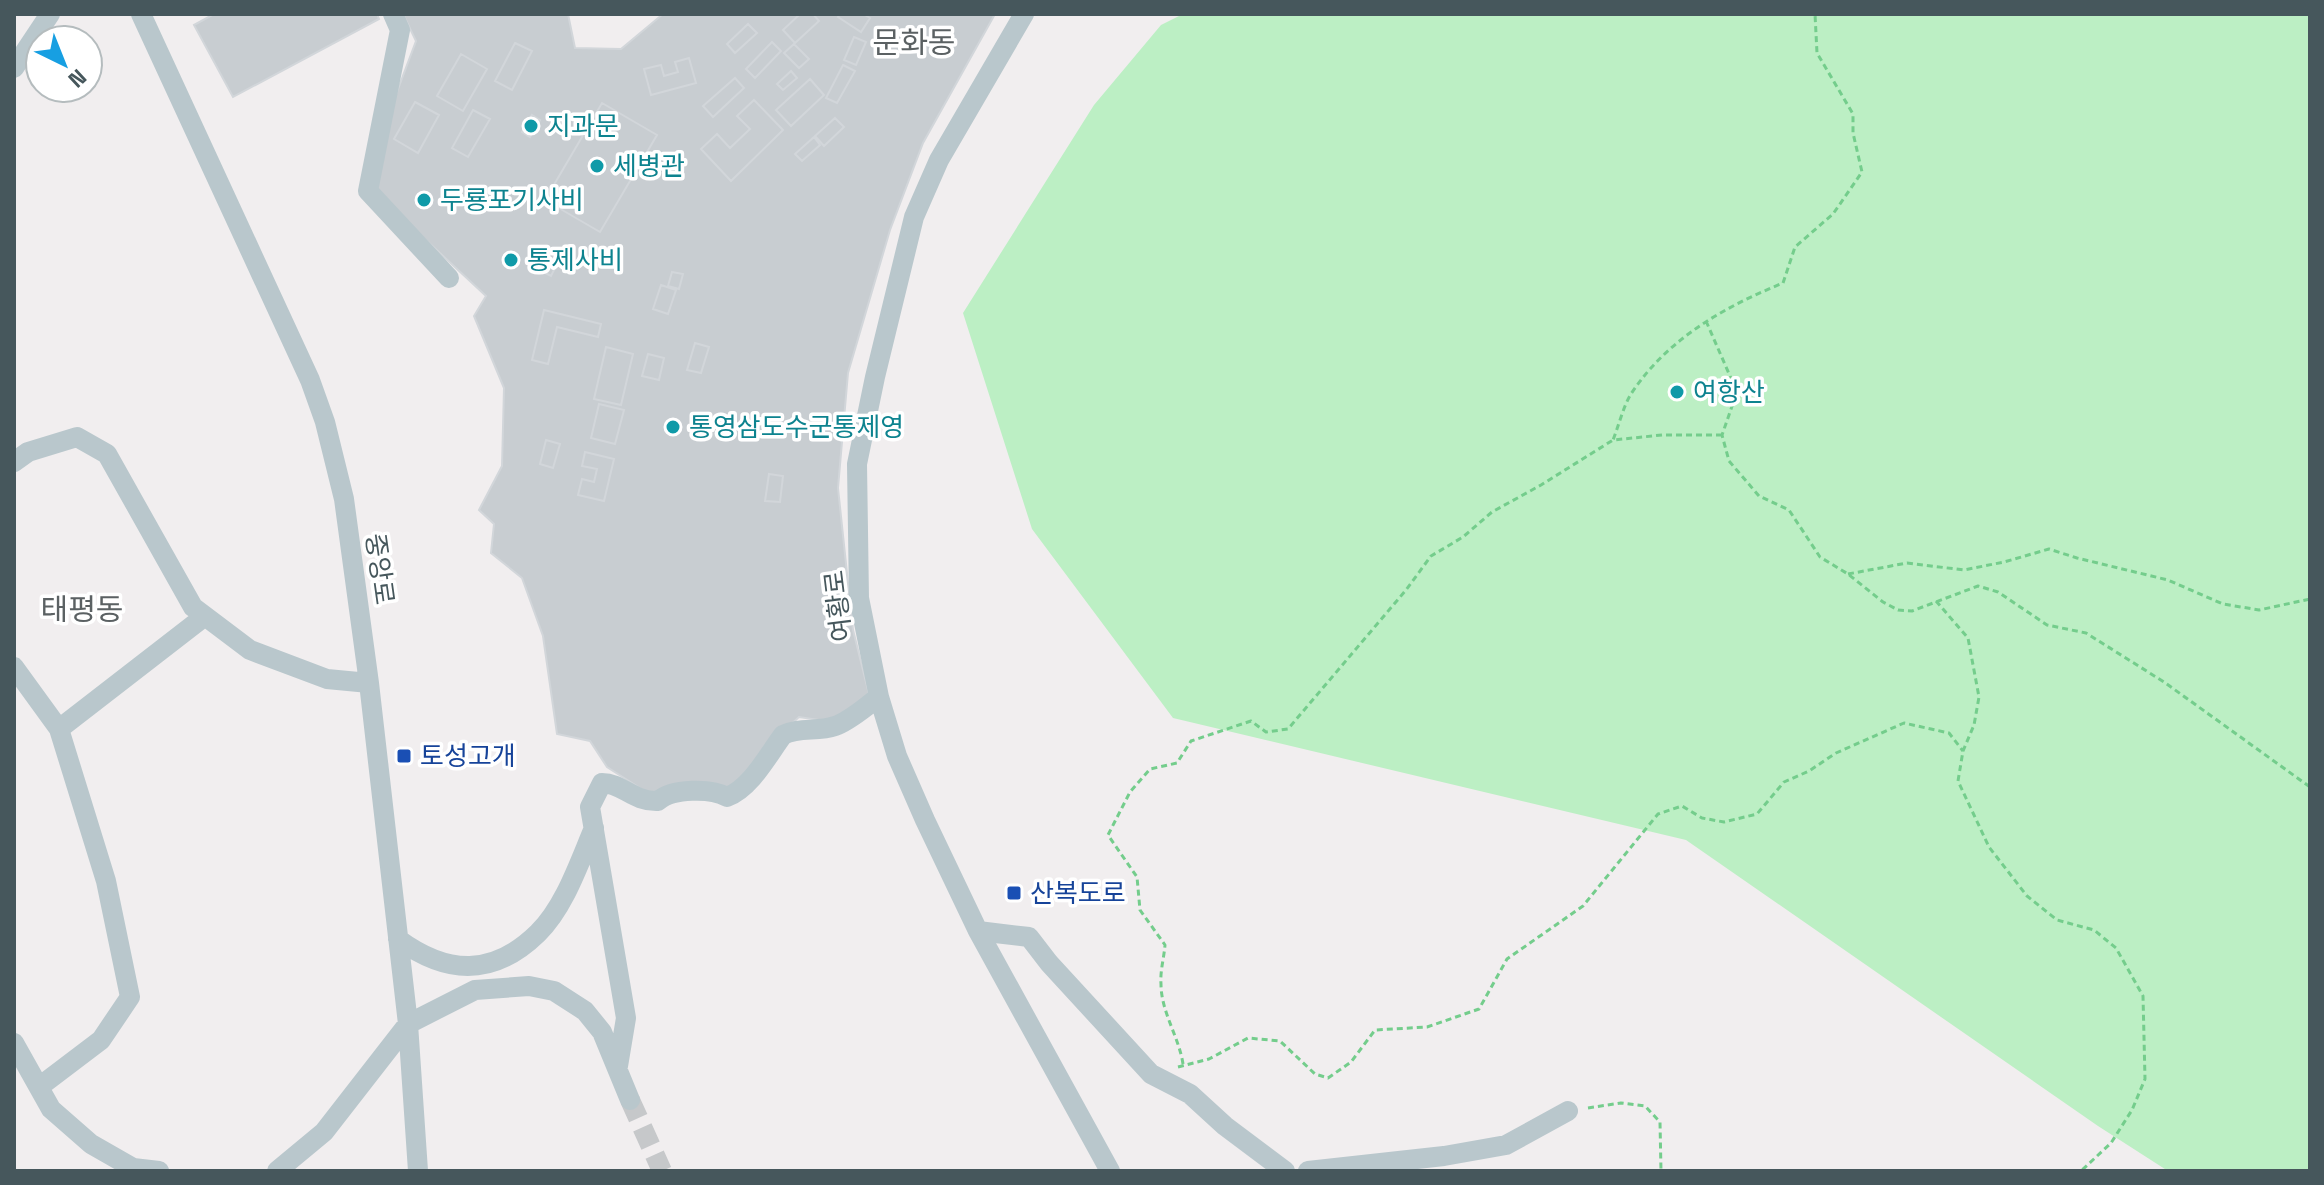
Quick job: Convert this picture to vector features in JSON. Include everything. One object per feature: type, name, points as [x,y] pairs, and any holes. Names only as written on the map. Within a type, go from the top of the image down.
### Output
[{"type":"street","points":[[15,64],[50,14]]},
{"type":"street","name":"중앙로","points":[[141,14],[295,345],[325,422],[344,499],[369,683],[408,1024],[418,1171]]},
{"type":"street","points":[[393,14],[400,30],[368,191],[449,278]]},
{"type":"street","name":"여황로","points":[[1024,14],[939,160],[914,217],[857,464],[859,598],[879,697],[897,756],[978,931],[1110,1171]]},
{"type":"street","points":[[14,462],[28,452],[77,437],[107,454],[193,607],[250,650],[327,679],[369,683]]},
{"type":"street","points":[[59,729],[205,616]]},
{"type":"street","points":[[14,667],[59,729],[106,881],[130,997],[101,1040],[39,1087]]},
{"type":"street","points":[[618,1066],[626,1018],[590,807],[602,783],[609,783],[644,801],[658,801],[665,795],[679,793],[720,793],[727,797],[746,785],[783,735],[791,731],[818,730],[838,725],[879,697]]},
{"type":"street","points":[[398,939],[414,951],[446,965],[479,967],[511,953],[539,932],[560,901],[594,828]]},
{"type":"street","points":[[978,931],[1029,937],[1151,1074],[1190,1094],[1225,1126],[1285,1171]]},
{"type":"street","points":[[277,1171],[324,1132],[408,1024],[475,990],[529,986],[554,991],[585,1011],[602,1032],[630,1100]]},
{"type":"street","points":[[14,1043],[51,1109],[91,1144],[133,1168],[159,1171]]},
{"type":"street","points":[[1308,1171],[1444,1156],[1506,1145],[1568,1111]]},
{"type":"path","points":[[1613,440],[1630,396],[1669,351],[1735,302],[1783,283],[1795,247],[1833,214],[1862,172],[1853,133],[1853,114],[1817,53],[1815,14]]},
{"type":"path","points":[[1706,321],[1737,392],[1722,435],[1729,461],[1759,496],[1789,510],[1820,557],[1898,610],[1912,611],[1978,586],[2007,598],[2047,625],[2086,633],[2164,682],[2309,788]]},
{"type":"path","points":[[1183,1066],[1161,985],[1165,945],[1140,910],[1137,877],[1108,835],[1130,792],[1150,769],[1177,763],[1191,741],[1251,721],[1266,732],[1288,729],[1431,556],[1463,537],[1492,512],[1613,440],[1662,435],[1722,435]]},
{"type":"path","points":[[1848,574],[1907,563],[1964,570],[2049,549],[2168,580],[2223,604],[2259,610],[2310,599]]},
{"type":"path","points":[[1936,601],[1968,638],[1979,697],[1974,725],[1963,751],[1958,781],[1989,847],[2027,896],[2057,920],[2094,930],[2116,948],[2143,996],[2145,1079],[2132,1110],[2111,1143],[2081,1171]]},
{"type":"path","points":[[1151,1074],[1209,1059],[1248,1038],[1280,1041],[1315,1074],[1328,1078],[1351,1062],[1375,1030],[1427,1027],[1479,1009],[1507,959],[1583,906],[1658,814],[1682,806],[1702,818],[1724,822],[1757,814],[1784,782],[1809,771],[1836,753],[1904,723],[1949,733],[1963,751]]},
{"type":"path","points":[[1568,1111],[1621,1103],[1645,1106],[1660,1122],[1661,1171]]},
{"type":"path","points":[[2133,1171],[2152,1171]]},
{"type":"green space","points":[[1183,14],[2310,14],[2310,1171],[2168,1171],[2098,1126],[1686,840],[1173,718],[1032,529],[963,313],[1094,105],[1161,25]]},
{"type":"building","points":[[214,14],[377,14],[379,19],[233,97],[194,25]]},
{"type":"building","name":"통영삼도수군통제영","points":[[403,14],[568,14],[575,48],[621,49],[663,14],[995,14],[923,143],[890,230],[848,373],[838,488],[853,630],[870,698],[832,722],[799,717],[778,736],[736,790],[657,799],[607,767],[590,741],[557,734],[543,636],[522,578],[491,553],[494,524],[479,510],[502,466],[504,388],[474,316],[486,296],[383,200],[373,180],[383,129],[416,41]]},
{"type":"building","points":[[800,14],[813,14],[819,21],[795,43],[783,30]]},
{"type":"building","points":[[840,14],[863,14],[870,18],[861,32],[838,17]]},
{"type":"building","points":[[748,24],[757,33],[735,53],[727,44]]},
{"type":"building","points":[[854,37],[866,42],[856,65],[844,60]]},
{"type":"building","points":[[772,42],[781,51],[755,78],[746,69]]},
{"type":"building","points":[[515,43],[532,51],[512,90],[495,81]]},
{"type":"building","points":[[794,44],[809,59],[799,68],[784,53]]},
{"type":"building","points":[[461,54],[487,69],[463,111],[437,96]]},
{"type":"building","points":[[689,58],[696,83],[651,95],[644,69],[661,65],[664,76],[678,72],[675,62]]},
{"type":"building","points":[[843,65],[855,71],[837,103],[826,98]]},
{"type":"building","points":[[791,71],[797,78],[783,90],[777,84]]},
{"type":"building","points":[[735,78],[744,88],[713,117],[703,106]]},
{"type":"building","points":[[810,79],[824,95],[791,126],[776,110]]},
{"type":"building","points":[[754,100],[783,130],[731,181],[701,149],[717,134],[730,148],[750,129],[737,116]]},
{"type":"building","points":[[415,102],[439,115],[418,153],[394,139]]},
{"type":"building","points":[[602,103],[657,135],[600,232],[545,200]]},
{"type":"building","points":[[473,110],[490,119],[468,157],[452,148]]},
{"type":"building","name":"지과문","points":[[532,115],[540,120],[530,137],[522,132]]},
{"type":"building","points":[[835,118],[844,127],[824,146],[815,136]]},
{"type":"building","points":[[814,137],[820,145],[802,161],[795,154]]},
{"type":"building","points":[[542,259],[556,266],[551,276],[537,269]]},
{"type":"building","points":[[672,272],[683,274],[679,289],[668,286]]},
{"type":"building","points":[[661,285],[676,290],[668,314],[653,309]]},
{"type":"building","points":[[544,310],[601,324],[598,337],[557,327],[548,364],[532,360]]},
{"type":"building","points":[[695,343],[709,347],[701,373],[687,370]]},
{"type":"building","points":[[606,347],[633,354],[621,405],[594,399]]},
{"type":"building","points":[[648,354],[664,358],[659,380],[642,376]]},
{"type":"building","points":[[599,404],[624,410],[615,444],[591,438]]},
{"type":"building","points":[[546,440],[560,444],[553,468],[540,464]]},
{"type":"building","points":[[585,452],[614,459],[604,501],[578,495],[582,479],[594,482],[597,469],[582,466]]},
{"type":"building","points":[[769,474],[783,476],[780,502],[765,501]]},
{"type":"tunnel","points":[[630,1100],[662,1171]]},
{"type":"place","name":"지과문","points":[[531,126]]},
{"type":"place","name":"세병관","points":[[597,166]]},
{"type":"place","name":"두룡포기사비","points":[[424,200]]},
{"type":"place","name":"통제사비","points":[[511,260]]},
{"type":"place","name":"여항산","points":[[1677,392]]},
{"type":"place","name":"통영삼도수군통제영","points":[[673,427]]},
{"type":"place","name":"토성고개","points":[[404,756]]},
{"type":"place","name":"산복도로","points":[[1014,893]]},
{"type":"district","name":"문화동","points":[[914,42]]},
{"type":"district","name":"태평동","points":[[82,609]]}]
